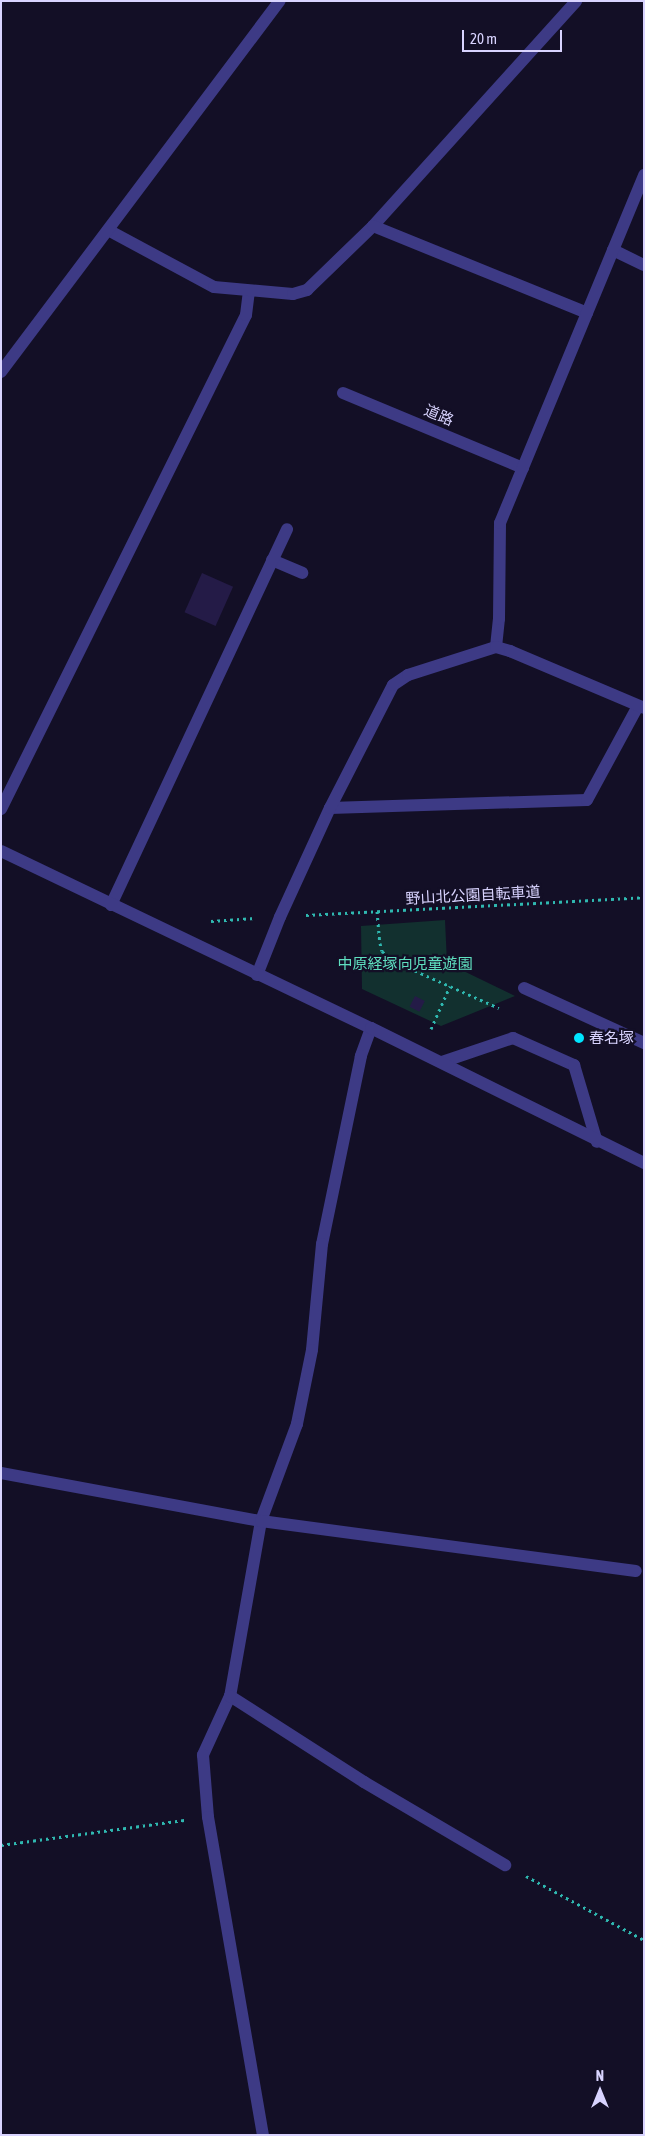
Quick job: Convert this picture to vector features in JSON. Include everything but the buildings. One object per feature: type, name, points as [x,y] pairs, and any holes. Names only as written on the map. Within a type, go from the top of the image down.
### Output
[{"type":"street","points":[[1,372],[280,1]]},
{"type":"street","points":[[108,230],[214,288],[293,294],[307,290],[372,226],[576,1]]},
{"type":"street","points":[[496,648],[499,619],[500,523],[644,176]]},
{"type":"street","points":[[372,226],[587,313]]},
{"type":"street","points":[[613,250],[644,264]]},
{"type":"street","points":[[1,809],[246,315],[250,291]]},
{"type":"street","name":"道路","points":[[343,392],[523,468]]},
{"type":"street","points":[[111,905],[287,529]]},
{"type":"street","points":[[272,560],[302,573]]},
{"type":"street","points":[[257,975],[280,917],[330,808],[393,685],[408,675],[496,648],[510,651],[641,707],[587,800],[330,808]]},
{"type":"street","points":[[1,851],[442,1062],[597,1142],[644,1163]]},
{"type":"street","points":[[524,988],[644,1043]]},
{"type":"street","points":[[263,2135],[208,1817],[203,1755],[230,1696],[261,1521],[297,1424],[312,1350],[322,1244],[361,1056],[371,1028]]},
{"type":"street","points":[[442,1062],[513,1038],[574,1065],[597,1142]]},
{"type":"street","points":[[1,1473],[261,1521],[636,1571]]},
{"type":"street","points":[[230,1696],[364,1782],[505,1865]]},
{"type":"path","name":"野山北公園自転車道","points":[[303,916],[644,897]]},
{"type":"path","points":[[377,911],[380,943],[382,950],[391,960],[499,1008]]},
{"type":"path","points":[[211,921],[261,918]]},
{"type":"path","points":[[431,1028],[450,986]]},
{"type":"path","points":[[1,1845],[208,1817]]},
{"type":"path","points":[[505,1865],[644,1940]]},
{"type":"green space","name":"中原経塚向児童遊園","points":[[445,920],[447,963],[515,996],[441,1026],[362,989],[361,926]]},
{"type":"place","name":"春名塚","points":[[579,1038]]}]
